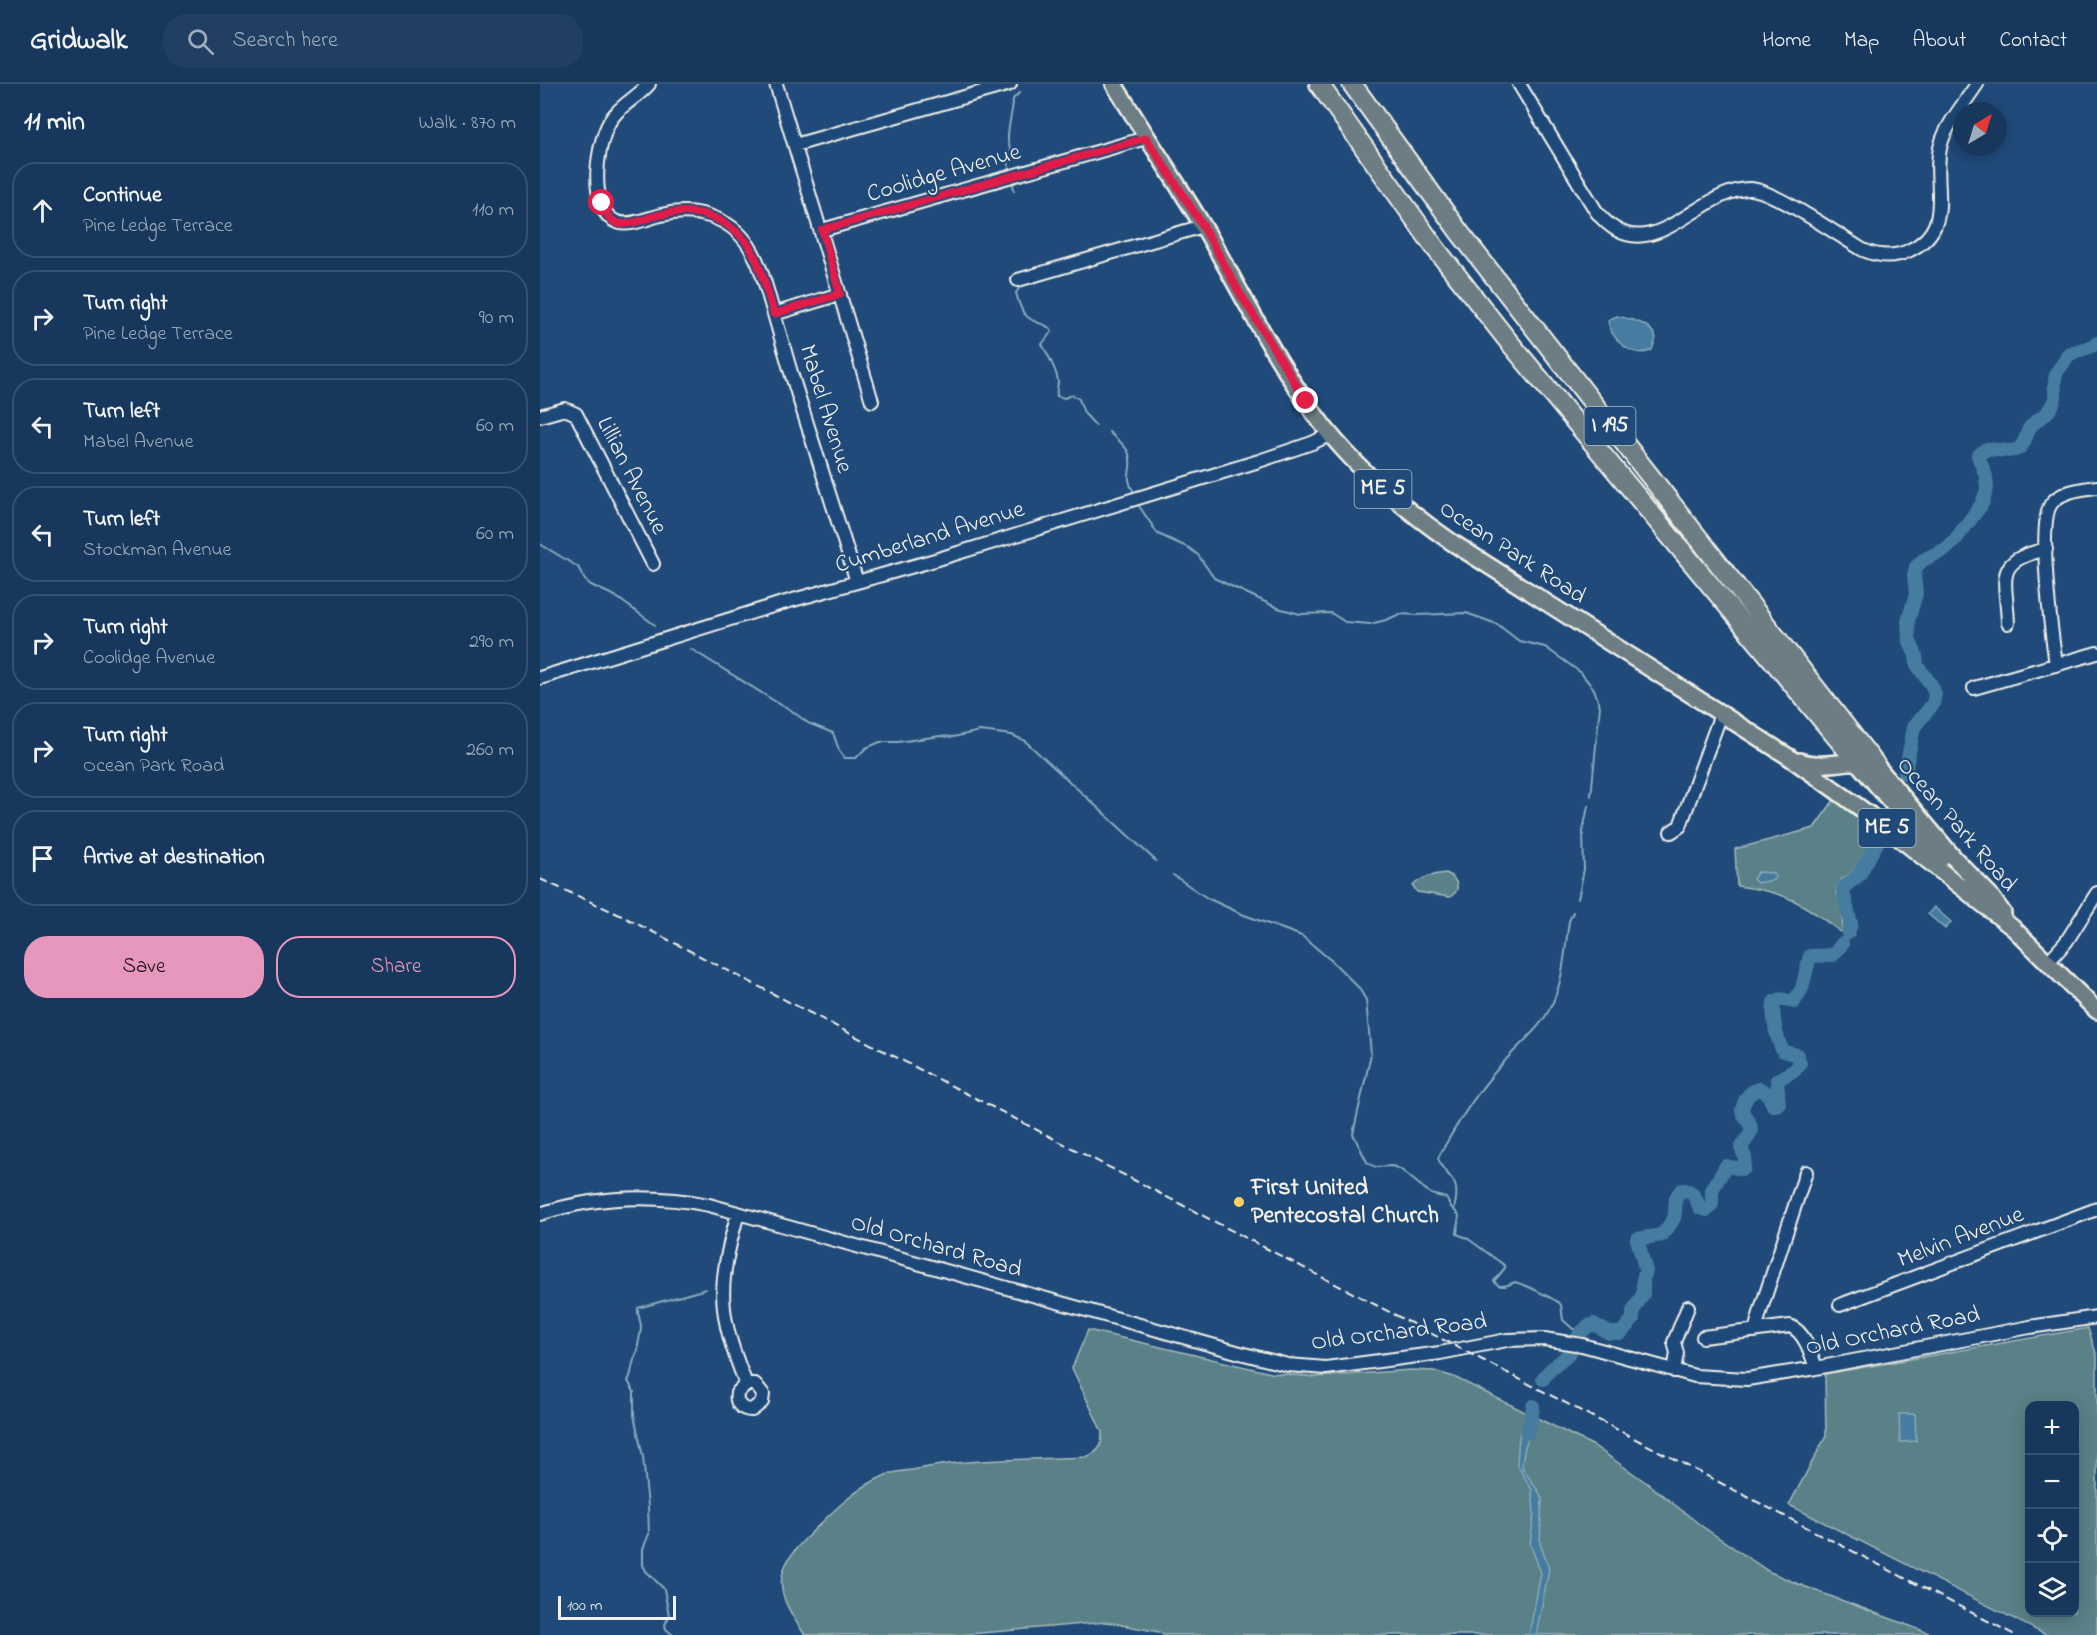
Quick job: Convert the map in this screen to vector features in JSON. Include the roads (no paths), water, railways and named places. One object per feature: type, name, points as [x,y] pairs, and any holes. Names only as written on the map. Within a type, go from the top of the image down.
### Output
[{"type":"highway","name":"I 195","points":[[1319,84],[1436,249],[1505,337],[1866,763]]},
{"type":"highway","name":"I 195","points":[[1352,84],[1460,233],[1866,763]]},
{"type":"main road","name":"Ocean Park Road","points":[[1114,84],[1203,226],[1289,375],[1330,434],[1365,472],[1420,520],[1789,757],[1894,833],[2013,928],[2097,1011]]},
{"type":"main road","name":"Ocean Park Road","points":[[1789,757],[1807,764],[1866,763],[1990,895],[2013,928]]},
{"type":"main road","points":[[1866,763],[1916,833],[1982,903]]},
{"type":"main road","points":[[1830,786],[1829,777],[1835,765]]},
{"type":"street","name":"Mabel Avenue","points":[[649,84],[616,113],[601,140],[597,180],[599,197],[608,216],[615,222],[623,224],[671,212],[693,211],[722,221],[749,246],[774,314],[857,582]]},
{"type":"street","points":[[776,84],[872,401]]},
{"type":"street","points":[[795,145],[1010,84]]},
{"type":"street","points":[[1519,84],[1596,211],[1604,221],[1616,229],[1636,235],[1655,233],[1728,194],[1741,190],[1755,190],[1774,197],[1863,249],[1878,255],[1892,256],[1905,253],[1917,246],[1934,228],[1940,204],[1941,142],[1977,84]]},
{"type":"street","name":"Coolidge Avenue","points":[[822,230],[1146,138]]},
{"type":"street","points":[[1018,280],[1203,226]]},
{"type":"street","points":[[774,314],[840,294]]},
{"type":"street","name":"Lillian Avenue","points":[[540,416],[560,410],[570,410],[578,418],[653,564]]},
{"type":"street","name":"Cumberland Avenue","points":[[540,678],[1259,461],[1312,443],[1330,434]]},
{"type":"street","points":[[2056,665],[2045,521],[2050,505],[2064,494],[2097,487]]},
{"type":"street","points":[[2008,623],[2007,568],[2019,557],[2046,549]]},
{"type":"street","points":[[1974,688],[2097,653]]},
{"type":"street","points":[[1671,832],[1681,823],[1721,714]]},
{"type":"street","points":[[2048,962],[2066,942],[2097,893]]},
{"type":"street","points":[[1755,1331],[1806,1172]]},
{"type":"street","name":"Old Orchard Road","points":[[540,1214],[597,1200],[645,1197],[685,1201],[738,1213],[1244,1354],[1288,1365],[1312,1368],[1340,1367],[1440,1353],[1507,1340],[1534,1339],[1582,1345],[1674,1371],[1709,1378],[1760,1378],[2018,1329],[2097,1317]]},
{"type":"street","name":"Melvin Avenue","points":[[1840,1305],[2097,1209]]},
{"type":"street","points":[[738,1213],[721,1289],[726,1330],[746,1384]]},
{"type":"street","points":[[1674,1371],[1677,1353],[1674,1342],[1688,1307]]},
{"type":"street","points":[[1703,1337],[1786,1326],[1797,1329],[1816,1368]]},
{"type":"water","points":[[1617,316],[1640,322],[1650,329],[1656,338],[1652,350],[1638,352],[1618,341],[1613,335],[1608,320]]},
{"type":"water","points":[[1758,872],[1773,873],[1774,880],[1757,883],[1753,879]]},
{"type":"water","points":[[1934,907],[1951,922],[1945,929],[1928,914]]},
{"type":"water","points":[[1529,1414],[1536,1417],[1522,1463],[1523,1469],[1542,1499],[1540,1543],[1549,1569],[1536,1635],[1529,1635],[1541,1573],[1530,1544],[1534,1514],[1532,1490],[1517,1464],[1519,1436]]},
{"type":"water","points":[[1899,1414],[1915,1414],[1916,1441],[1900,1442]]},
{"type":"waterway","points":[[1009,169],[1011,148],[1008,142],[1008,130],[1013,99],[1020,92]]},
{"type":"waterway","points":[[1013,184],[1014,191]]},
{"type":"waterway","points":[[1021,285],[1016,293],[1023,312],[1052,331],[1042,344],[1057,376],[1057,396],[1064,398],[1072,395],[1079,399],[1084,413],[1096,426]]},
{"type":"waterway","points":[[1905,773],[1914,727],[1933,704],[1935,694],[1917,665],[1909,639],[1908,621],[1916,594],[1914,576],[1916,567],[1923,560],[1946,549],[1982,504],[1987,489],[1986,476],[1978,456],[1986,449],[2011,451],[2018,449],[2031,426],[2047,413],[2053,404],[2056,375],[2067,356],[2097,343]]},
{"type":"waterway","points":[[1109,432],[1128,451],[1129,482],[1134,492]]},
{"type":"waterway","points":[[1137,503],[1158,534],[1189,548],[1198,555],[1214,578],[1278,608],[1300,614],[1331,613],[1345,622],[1370,624],[1400,614],[1466,613],[1497,624],[1519,641],[1545,647],[1580,672],[1594,689],[1600,706],[1591,796]]},
{"type":"waterway","points":[[540,544],[578,567],[585,580],[591,585],[615,596],[655,625]]},
{"type":"waterway","points":[[691,649],[788,708],[808,723],[833,733],[839,750],[845,758],[856,758],[866,748],[880,742],[940,736],[953,737],[980,731],[1012,735],[1025,741],[1156,861]]},
{"type":"waterway","points":[[1578,899],[1584,869],[1583,831],[1588,806]]},
{"type":"waterway","points":[[1848,933],[1851,924],[1844,887],[1859,875],[1878,841]]},
{"type":"waterway","points":[[1173,875],[1207,898],[1244,915],[1302,936],[1359,988],[1366,1000],[1371,1054],[1353,1134],[1367,1162],[1375,1167],[1392,1166],[1400,1169],[1431,1194],[1446,1198],[1459,1215],[1457,1234],[1467,1238],[1504,1265],[1505,1268],[1494,1281],[1496,1284],[1504,1286],[1515,1282],[1554,1300],[1561,1305],[1563,1320],[1573,1329],[1582,1331]]},
{"type":"waterway","points":[[1454,1210],[1456,1186],[1442,1168],[1438,1158],[1484,1085],[1549,1011],[1560,983],[1569,921],[1573,912]]},
{"type":"waterway","points":[[1579,1335],[1588,1326],[1594,1324],[1609,1333],[1621,1333],[1633,1319],[1633,1311],[1643,1294],[1643,1279],[1646,1271],[1637,1239],[1662,1235],[1674,1218],[1679,1193],[1682,1190],[1690,1192],[1700,1208],[1707,1210],[1712,1204],[1712,1190],[1726,1166],[1744,1168],[1745,1157],[1741,1148],[1751,1128],[1742,1110],[1746,1099],[1760,1089],[1768,1094],[1773,1105],[1779,1104],[1777,1080],[1795,1070],[1800,1063],[1797,1055],[1783,1051],[1774,1021],[1774,1002],[1781,999],[1794,1002],[1802,988],[1810,956],[1833,955],[1842,944]]},
{"type":"waterway","points":[[673,1635],[665,1625],[669,1616],[664,1589],[643,1565],[643,1549],[649,1534],[648,1506],[643,1457],[634,1415],[634,1392],[628,1381],[638,1351],[641,1327],[638,1308],[706,1289]]},
{"type":"waterway","points":[[1543,1379],[1548,1371],[1570,1352]]},
{"type":"waterway","points":[[1527,1433],[1533,1406]]},
{"type":"railway","points":[[540,879],[620,915],[2015,1635]]},
{"type":"place","name":"First United Pentecostal Church","points":[[1239,1202]]}]
